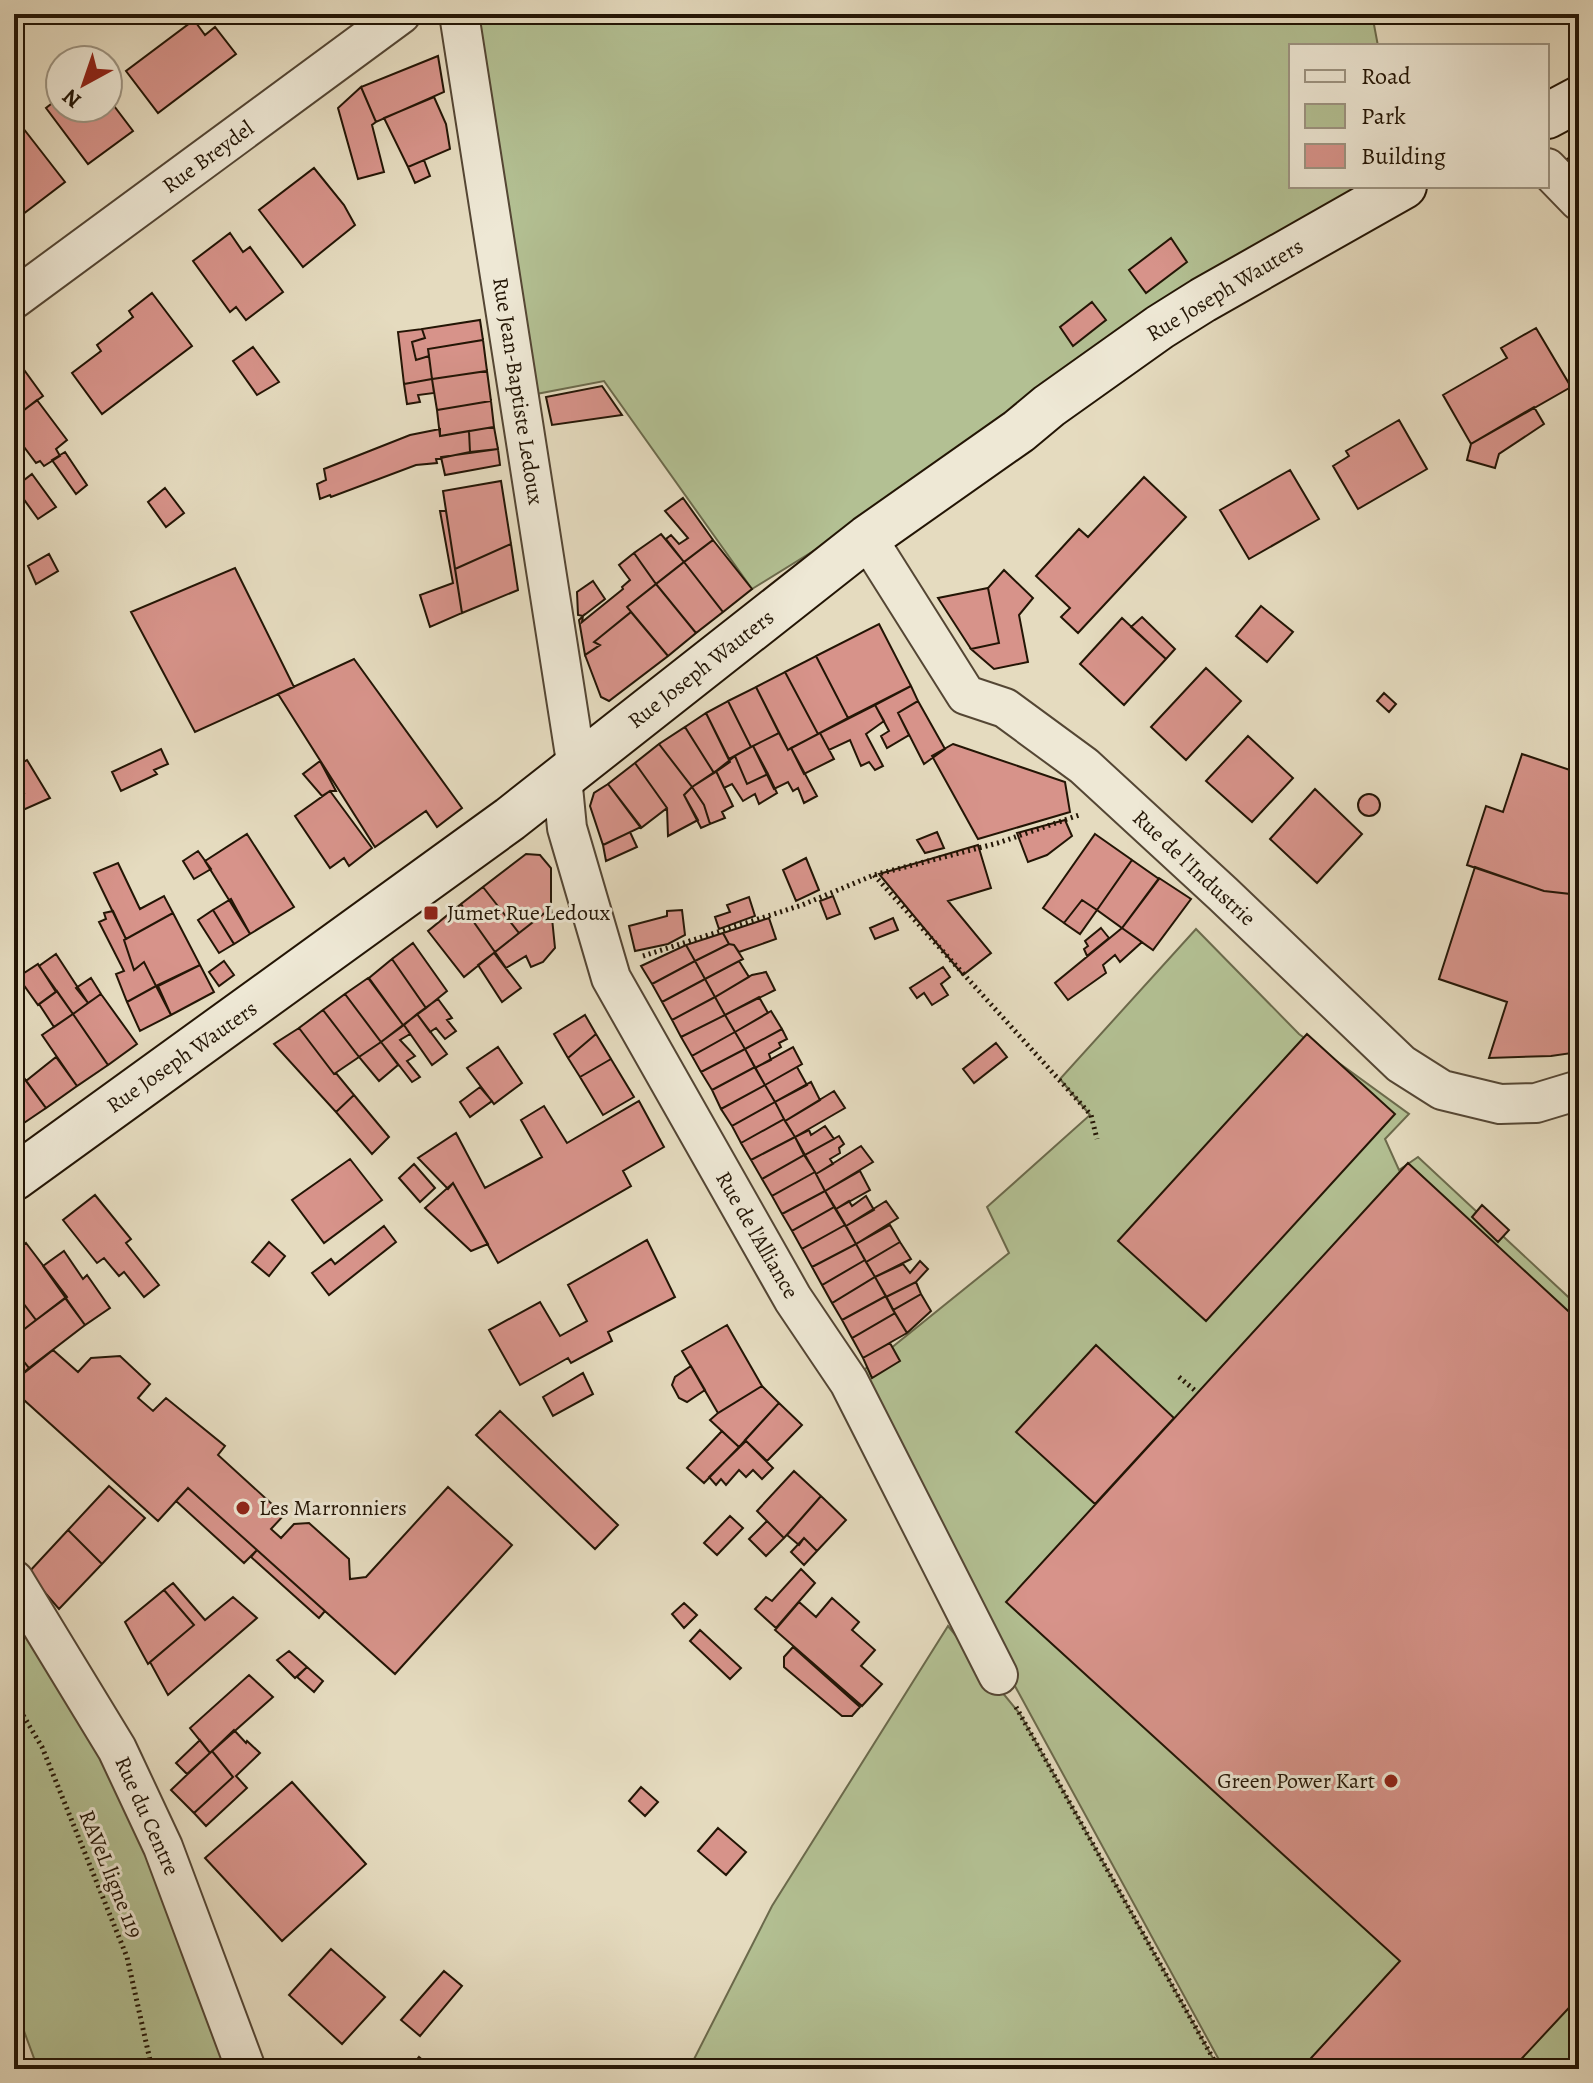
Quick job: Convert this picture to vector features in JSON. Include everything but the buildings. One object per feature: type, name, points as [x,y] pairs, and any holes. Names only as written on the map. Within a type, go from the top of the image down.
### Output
[{"type":"street","name":"Rue Breydel","points":[[14,299],[401,14]]},
{"type":"street","name":"Rue Jean-Baptiste Ledoux","points":[[459,14],[570,772]]},
{"type":"street","points":[[1549,115],[1579,99]]},
{"type":"street","points":[[1549,170],[1579,201]]},
{"type":"street","name":"Rue Joseph Wauters","points":[[14,1178],[510,819],[867,538],[1019,431],[1049,406],[1160,327],[1345,217],[1400,188]]},
{"type":"street","name":"Rue de l'Industrie","points":[[867,538],[966,695],[1005,708],[1084,766],[1401,1064],[1442,1090],[1500,1104],[1536,1103],[1579,1090]]},
{"type":"street","name":"Rue de l'Alliance","points":[[570,772],[567,828],[611,978],[793,1299],[849,1382],[998,1675]]},
{"type":"street","name":"Rue du Centre","points":[[14,1580],[123,1762],[163,1847],[246,2069]]},
{"type":"path","points":[[608,967],[802,905],[874,875],[998,843],[1120,800]]},
{"type":"path","points":[[874,875],[1091,1115],[1097,1139]]},
{"type":"path","points":[[1179,1377],[1198,1393]]},
{"type":"path","points":[[998,1675],[1219,2069]]},
{"type":"path","name":"RAVeL ligne 119","points":[[14,1700],[42,1747],[127,1957],[152,2069]]},
{"type":"green space","points":[[460,14],[1372,14],[1378,44],[1289,44],[1289,188],[1398,189],[752,589],[604,381],[531,395]]},
{"type":"green space","points":[[1196,929],[1299,1034],[1409,1114],[1385,1139],[1399,1170],[1418,1157],[1579,1307],[1579,2069],[1224,2069],[849,1382],[1009,1253],[987,1207],[1090,1115],[1060,1079]]},
{"type":"green space","points":[[14,1588],[155,1829],[243,2069],[38,2069],[14,2004]]},
{"type":"green space","points":[[948,1626],[1020,1714],[1219,2069],[689,2069],[772,1906]]},
{"type":"place","name":"Jumet Rue Ledoux","points":[[431,913]]},
{"type":"place","name":"Les Marronniers","points":[[243,1508]]},
{"type":"place","name":"Green Power Kart","points":[[1391,1781]]}]
